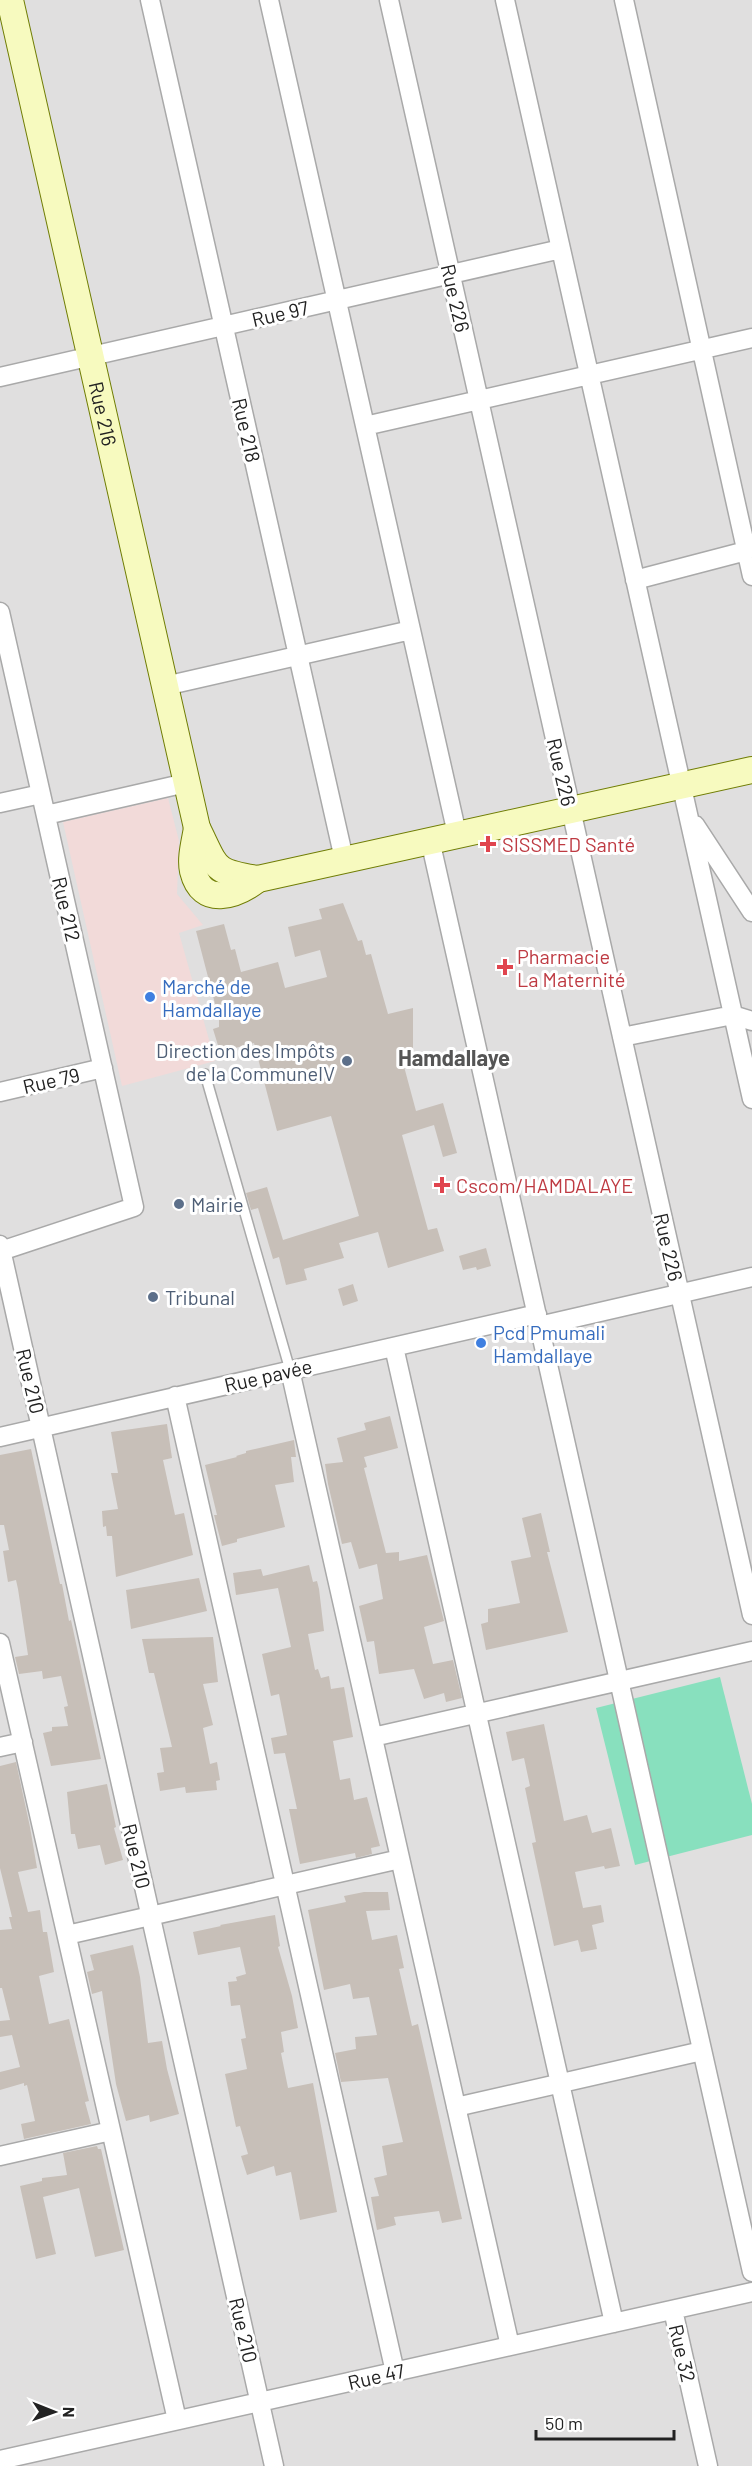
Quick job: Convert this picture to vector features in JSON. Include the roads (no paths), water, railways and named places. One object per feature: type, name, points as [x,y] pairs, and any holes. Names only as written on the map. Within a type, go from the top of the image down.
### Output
[{"type":"street","name":"Rue 216","points":[[10,0],[197,828],[216,865],[223,872],[258,879],[344,859]]},
{"type":"street","name":"Rue 218","points":[[150,0],[344,859]]},
{"type":"street","points":[[269,0],[457,834]]},
{"type":"street","name":"Rue 226","points":[[389,0],[752,1615]]},
{"type":"street","points":[[505,0],[752,1100]]},
{"type":"street","points":[[624,0],[752,576]]},
{"type":"street","name":"Rue 97","points":[[0,377],[561,249]]},
{"type":"street","points":[[365,426],[752,338]]},
{"type":"street","points":[[635,579],[746,551]]},
{"type":"street","name":"Rue 212","points":[[0,612],[134,1207],[1,1248]]},
{"type":"street","points":[[165,686],[411,630]]},
{"type":"street","points":[[344,859],[752,770]]},
{"type":"street","points":[[46,815],[186,783]]},
{"type":"street","points":[[0,803],[41,794]]},
{"type":"street","points":[[688,814],[752,912]]},
{"type":"street","points":[[430,840],[752,2272]]},
{"type":"street","points":[[622,1037],[733,1015],[752,1022]]},
{"type":"street","name":"Rue 79","points":[[0,1092],[103,1068]]},
{"type":"street","name":"Rue 210","points":[[1,1248],[274,2466]]},
{"type":"street","name":"Rue pavée","points":[[0,1437],[394,1347],[680,1294],[752,1277]]},
{"type":"street","points":[[394,1347],[614,2323]]},
{"type":"street","points":[[290,1370],[510,2346]]},
{"type":"street","points":[[176,1396],[395,2372]]},
{"type":"street","points":[[0,1643],[177,2420]]},
{"type":"street","points":[[373,1737],[752,1651]]},
{"type":"street","points":[[0,1747],[23,1742]]},
{"type":"street","points":[[67,1935],[400,1859]]},
{"type":"street","points":[[456,2107],[702,2050]]},
{"type":"street","points":[[0,2156],[111,2131]]},
{"type":"street","name":"Rue 47","points":[[0,2460],[752,2292]]},
{"type":"street","name":"Rue 32","points":[[673,2310],[708,2466]]},
{"type":"lane","points":[[205,1074],[290,1370]]},
{"type":"place","name":"SISSMED Santé","points":[[488,844]]},
{"type":"place","name":"Pharmacie La Maternité","points":[[505,967]]},
{"type":"place","name":"Marché de Hamdallaye","points":[[150,997]]},
{"type":"place","name":"Direction des Impôts de la CommuneIV","points":[[347,1061]]},
{"type":"place","name":"Cscom/HAMDALAYE","points":[[442,1185]]},
{"type":"place","name":"Mairie","points":[[179,1204]]},
{"type":"place","name":"Tribunal","points":[[153,1297]]},
{"type":"place","name":"Pcd Pmumali Hamdallaye","points":[[481,1343]]},
{"type":"district","name":"Hamdallaye","points":[[454,1057]]}]
